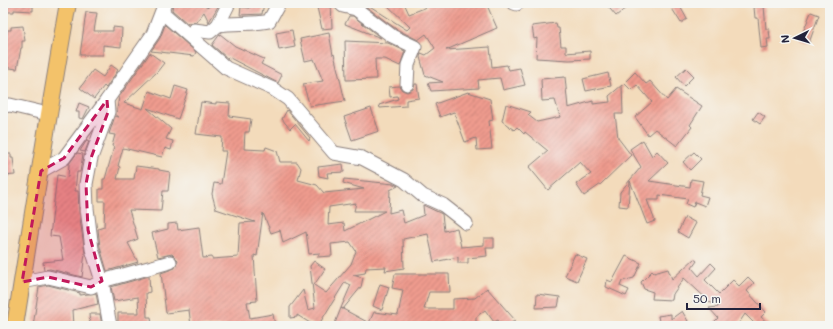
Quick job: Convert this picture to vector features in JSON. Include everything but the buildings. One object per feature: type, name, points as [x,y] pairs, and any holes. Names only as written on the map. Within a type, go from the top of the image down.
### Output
[{"type":"main road","points":[[15,326],[41,171],[48,114],[68,3]]},
{"type":"street","points":[[190,35],[194,30],[210,32],[218,25],[229,3]]},
{"type":"street","points":[[218,25],[232,22],[261,23],[270,21],[279,3]]},
{"type":"street","points":[[340,3],[343,6],[356,9],[392,36],[415,47],[408,65],[406,84]]},
{"type":"street","points":[[41,171],[64,158],[153,34],[164,8],[190,35],[226,68],[273,89],[288,99],[334,153],[362,158],[404,180],[423,196],[443,205],[466,224]]},
{"type":"street","points":[[107,100],[108,112],[91,158],[86,184],[88,230],[102,281],[112,326]]},
{"type":"street","points":[[3,106],[10,105],[48,114]]},
{"type":"street","points":[[22,282],[48,277],[91,288],[102,281],[170,262]]},
{"type":"highlighted area","points":[[107,100],[108,112],[91,158],[86,184],[88,230],[102,281],[91,287],[48,277],[22,282],[41,171],[64,158]]}]
